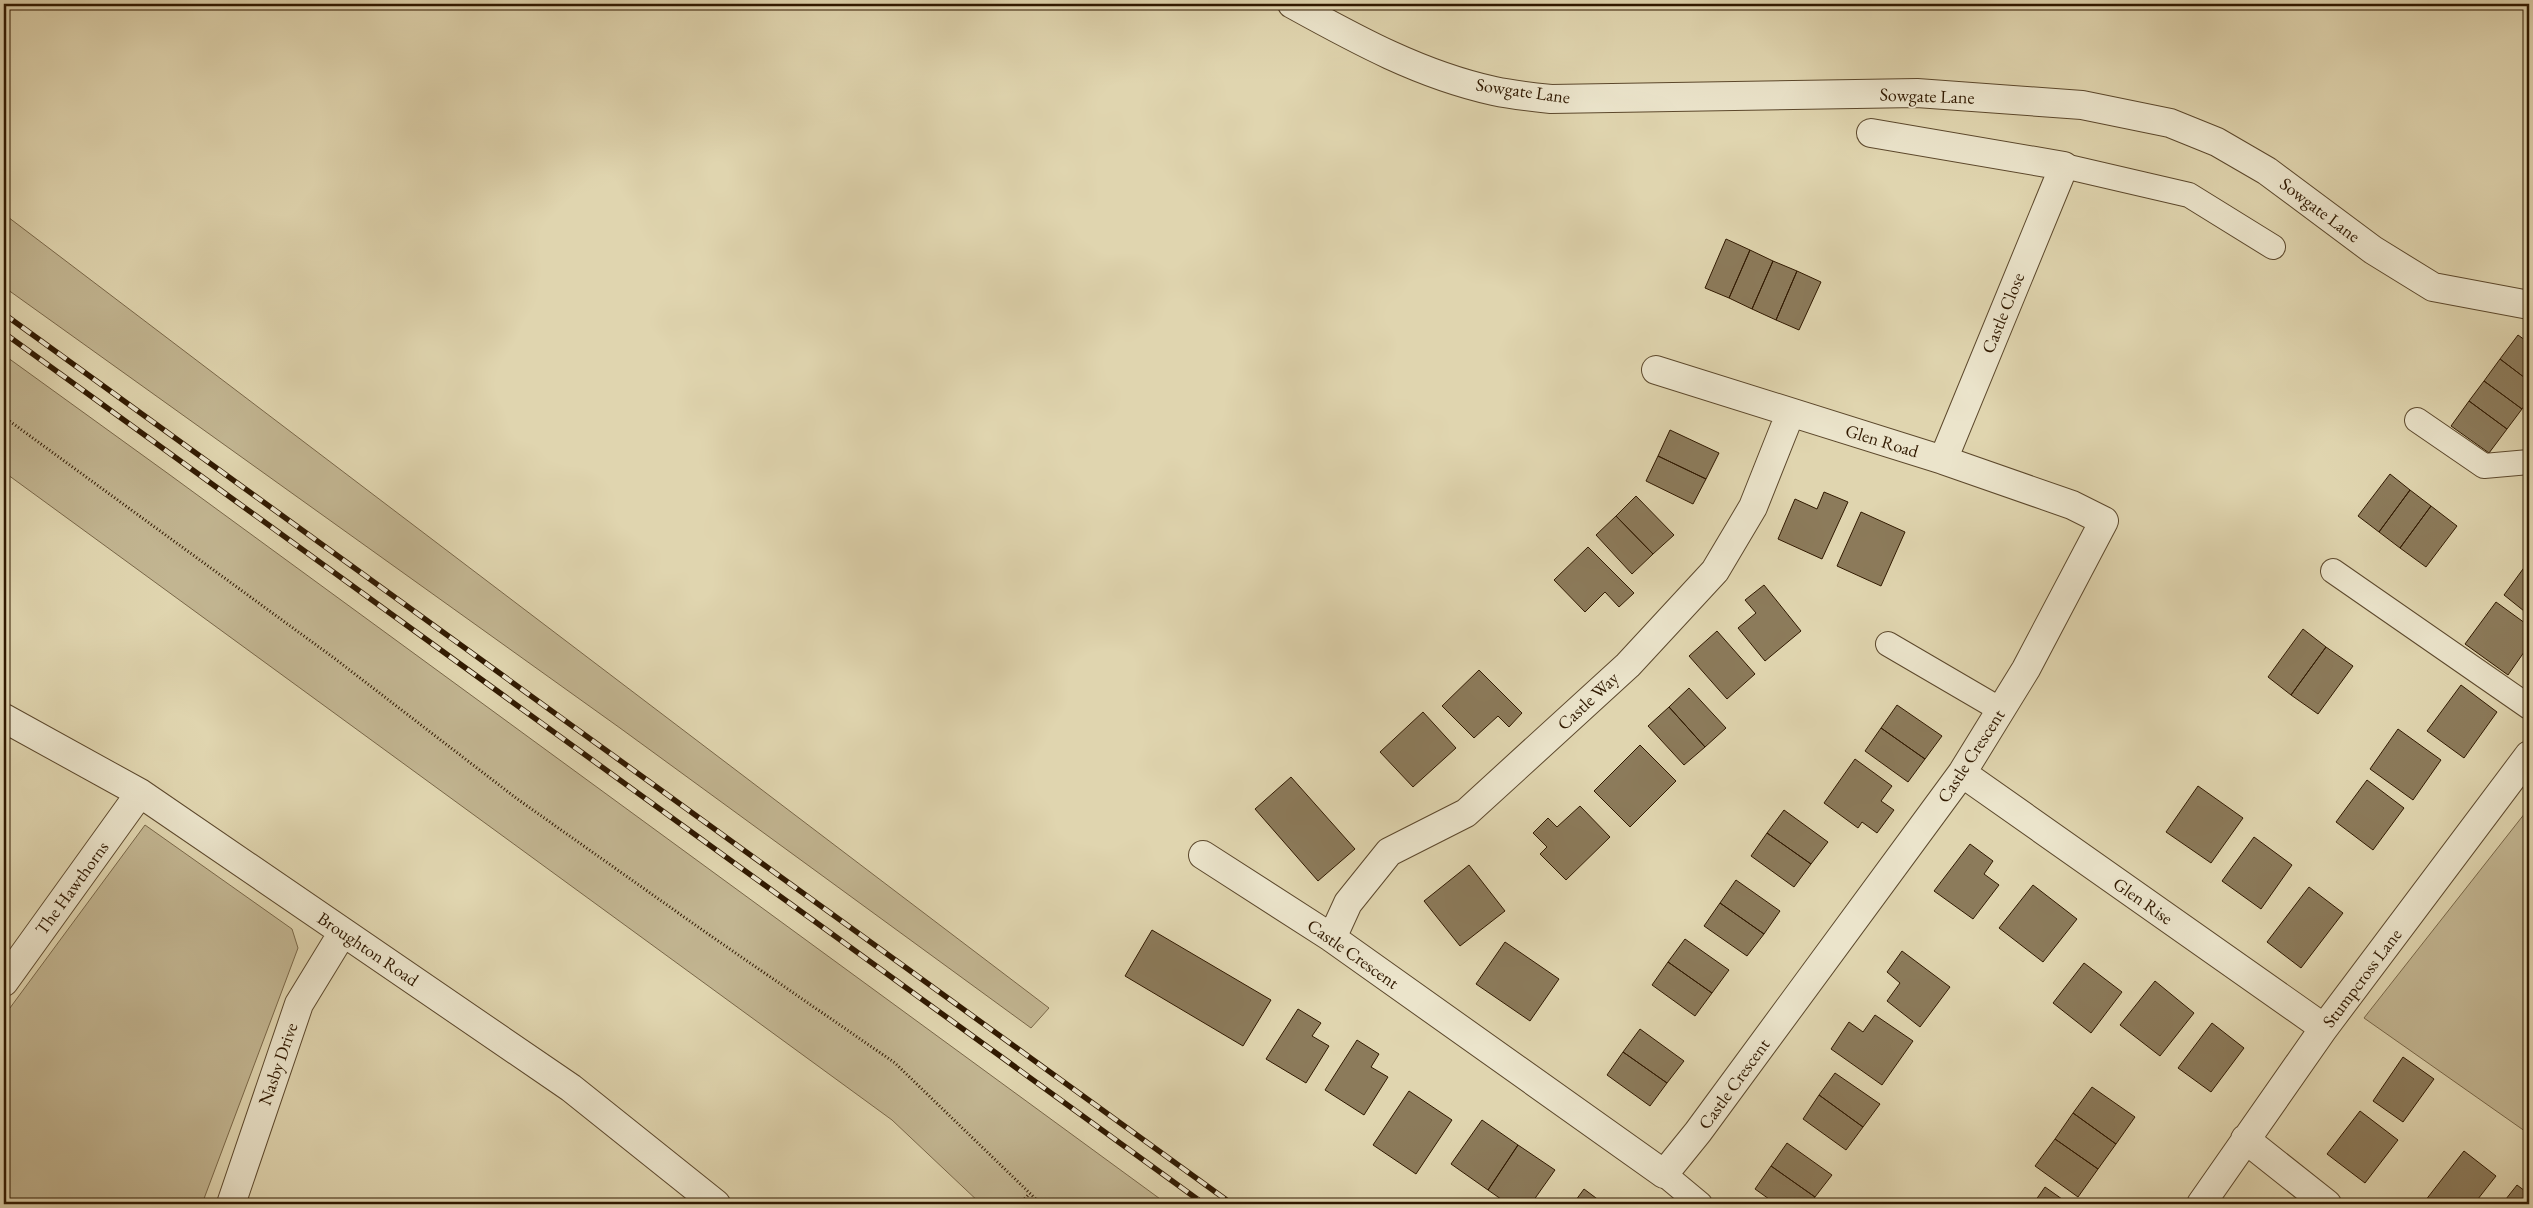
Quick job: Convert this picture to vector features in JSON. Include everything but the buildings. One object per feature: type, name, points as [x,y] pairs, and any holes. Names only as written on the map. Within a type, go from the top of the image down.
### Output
[{"type":"street","name":"Sowgate Lane","points":[[1292,4],[1392,58],[1443,77],[1495,91],[1551,99],[1917,94],[2082,105],[2170,123],[2217,142],[2267,171],[2373,250],[2432,287],[2529,305]]},
{"type":"street","points":[[1871,133],[2064,166]]},
{"type":"street","name":"Castle Close","points":[[1943,460],[2064,166]]},
{"type":"street","name":"Glen Road","points":[[1656,370],[1790,414],[1943,460],[2072,506],[2104,521]]},
{"type":"street","name":"Castle Way","points":[[1332,938],[1348,903],[1389,852],[1466,813],[1628,665],[1715,571],[1753,507],[1790,414]]},
{"type":"street","name":"Castle Crescent","points":[[1203,855],[1332,938],[1664,1174],[1698,1132],[1962,773],[2026,669],[2104,521]]},
{"type":"street","name":"Broughton Road","points":[[4,718],[140,793],[570,1088],[716,1204]]},
{"type":"street","name":"Stumpcross Lane","points":[[2201,1204],[2324,1028],[2529,756]]},
{"type":"street","name":"Glen Rise","points":[[1962,773],[2324,1028]]},
{"type":"street","name":"The Hawthorns","points":[[4,982],[140,793]]},
{"type":"street","name":"Nasby Drive","points":[[231,1204],[299,1004],[343,932]]},
{"type":"street","points":[[2245,1139],[2328,1204]]},
{"type":"lane","points":[[2064,166],[2189,195],[2273,247]]},
{"type":"lane","points":[[2417,420],[2484,466],[2529,462]]},
{"type":"lane","points":[[2334,571],[2529,707]]},
{"type":"lane","points":[[1888,644],[2001,710]]},
{"type":"lane","points":[[1664,1174],[1700,1204]]},
{"type":"path","points":[[4,416],[334,658],[516,798],[895,1063],[1041,1204]]},
{"type":"path","points":[[1020,1204],[1029,1194]]},
{"type":"shaded area","points":[[4,214],[1049,1008],[1031,1028],[620,728],[4,287]]},
{"type":"shaded area","points":[[4,355],[1167,1204],[981,1204],[892,1120],[4,472]]},
{"type":"shaded area","points":[[2529,808],[2529,1134],[2364,1018]]},
{"type":"shaded area","points":[[145,825],[292,929],[298,948],[202,1204],[4,1204],[4,1016]]},
{"type":"railway","points":[[4,314],[1232,1204]]},
{"type":"railway","points":[[4,333],[1204,1204]]}]
